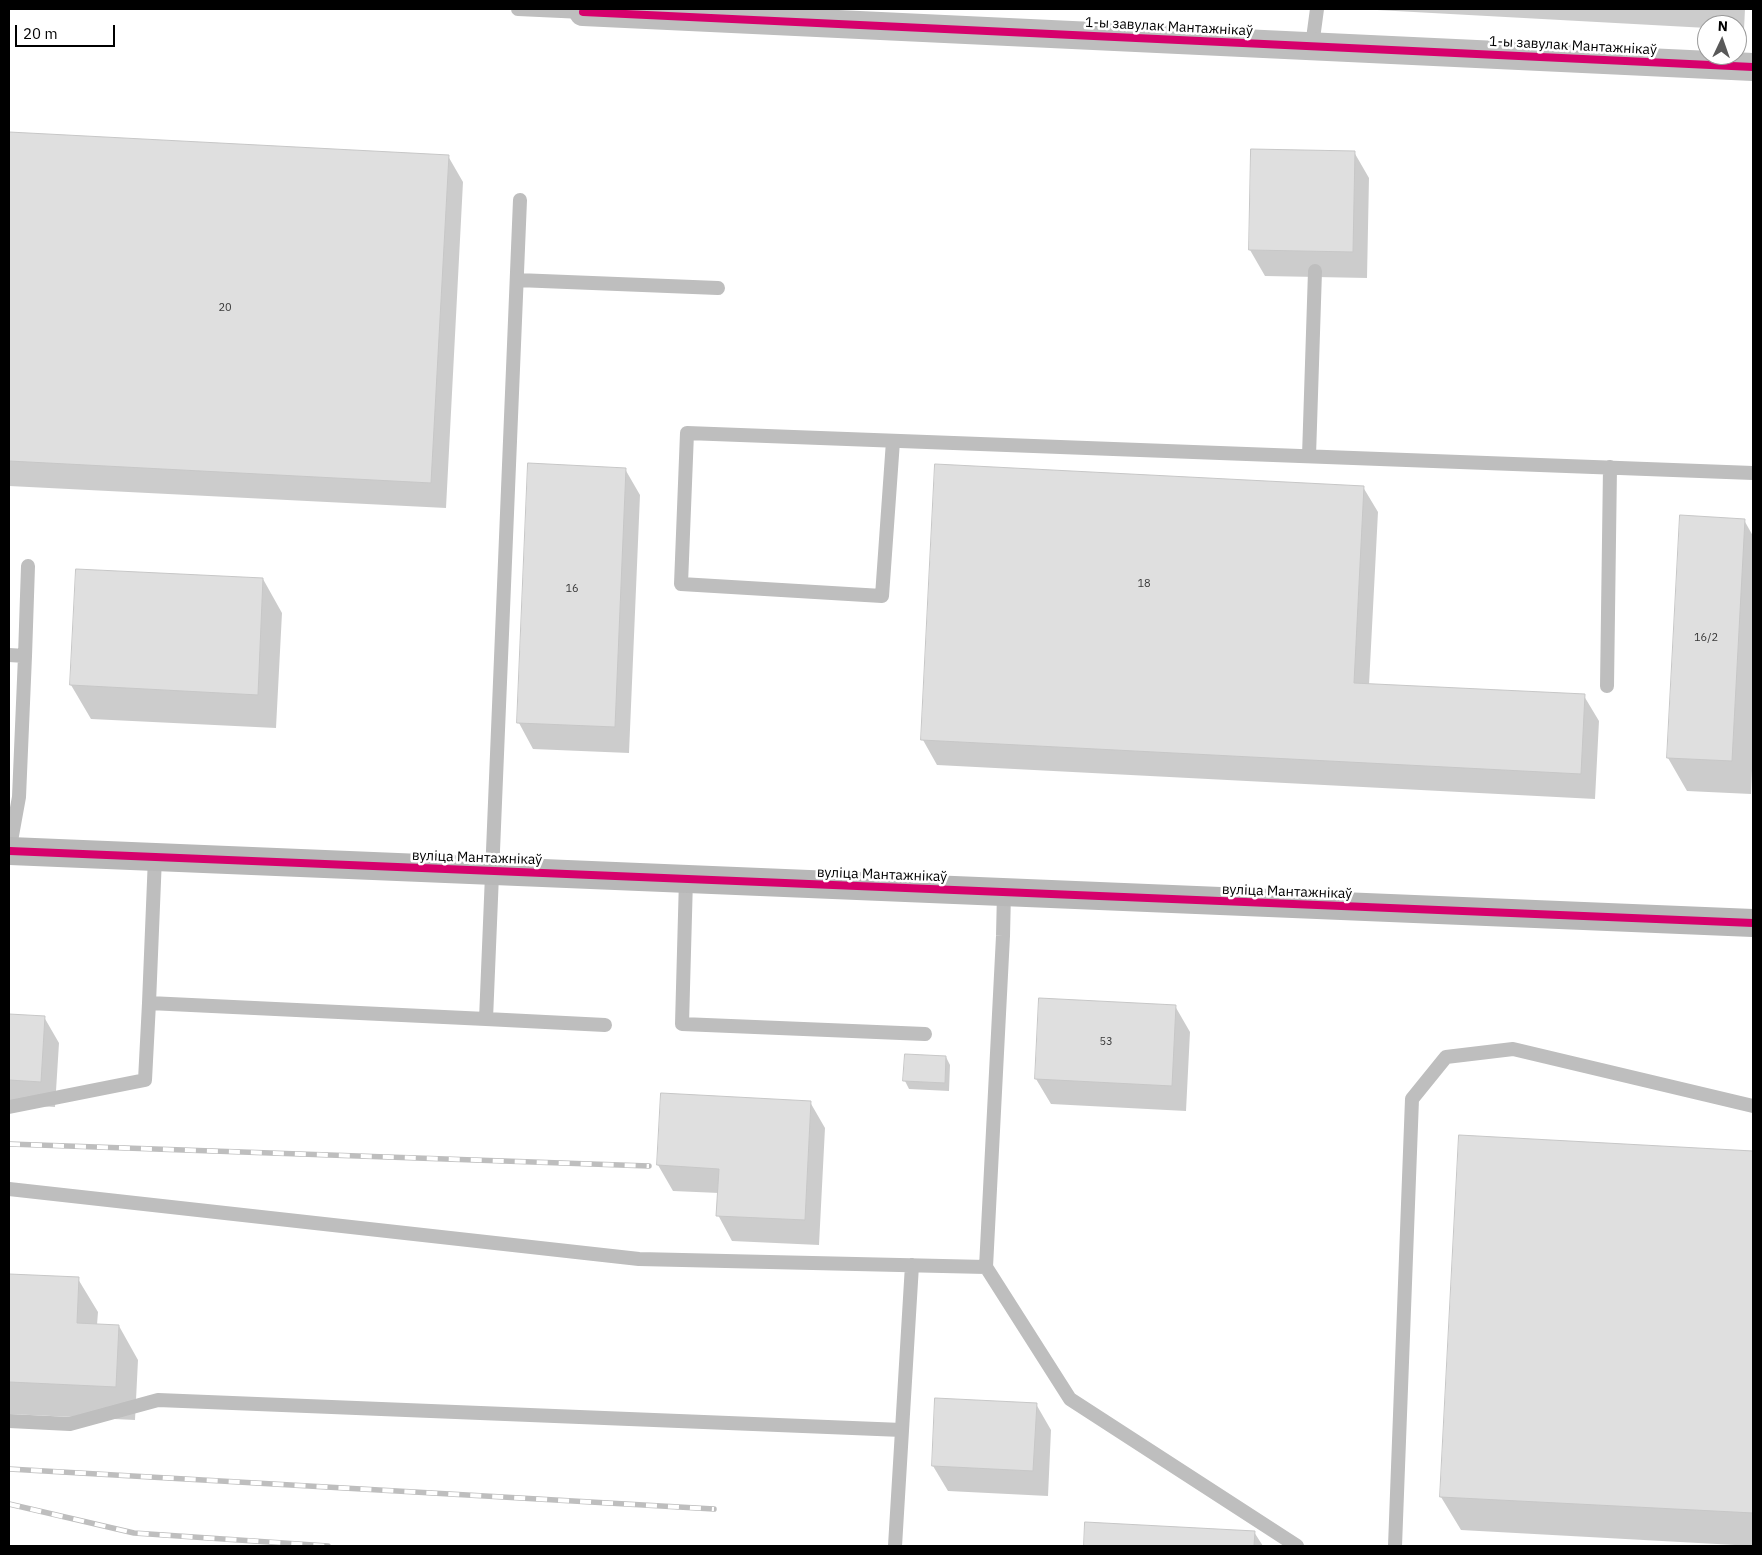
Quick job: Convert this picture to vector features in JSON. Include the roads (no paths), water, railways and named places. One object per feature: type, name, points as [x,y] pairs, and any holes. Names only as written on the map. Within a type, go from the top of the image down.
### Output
[{"type":"street","name":"1-ы завулак Мантажнікаў","points":[[583,12],[1753,67]]},
{"type":"street","name":"вуліца Мантажнікаў","points":[[9,852],[1753,924]]},
{"type":"lane","points":[[518,9],[583,12]]},
{"type":"lane","points":[[1312,46],[1317,9]]},
{"type":"lane","points":[[486,1019],[520,200]]},
{"type":"lane","points":[[1309,456],[1315,270]]},
{"type":"lane","points":[[517,280],[718,288]]},
{"type":"lane","points":[[893,441],[882,596],[681,584],[687,433],[1753,473]]},
{"type":"lane","points":[[1607,686],[1610,467]]},
{"type":"lane","points":[[9,852],[19,797],[28,566]]},
{"type":"lane","points":[[9,656],[25,656]]},
{"type":"lane","points":[[9,1106],[145,1080],[155,857]]},
{"type":"lane","points":[[686,879],[682,1024],[925,1034]]},
{"type":"lane","points":[[1004,892],[986,1267],[1070,1399],[1297,1546]]},
{"type":"lane","points":[[149,1004],[606,1025]]},
{"type":"lane","points":[[1395,1546],[1412,1099],[1446,1057],[1513,1049],[1753,1106]]},
{"type":"lane","points":[[9,1189],[639,1259],[986,1267]]},
{"type":"lane","points":[[895,1546],[912,1265]]},
{"type":"lane","points":[[9,1421],[70,1424],[158,1400],[902,1430]]},
{"type":"railway","points":[[9,1144],[649,1166]]},
{"type":"railway","points":[[9,1469],[714,1509]]},
{"type":"railway","points":[[9,1504],[134,1533],[328,1546]]}]
